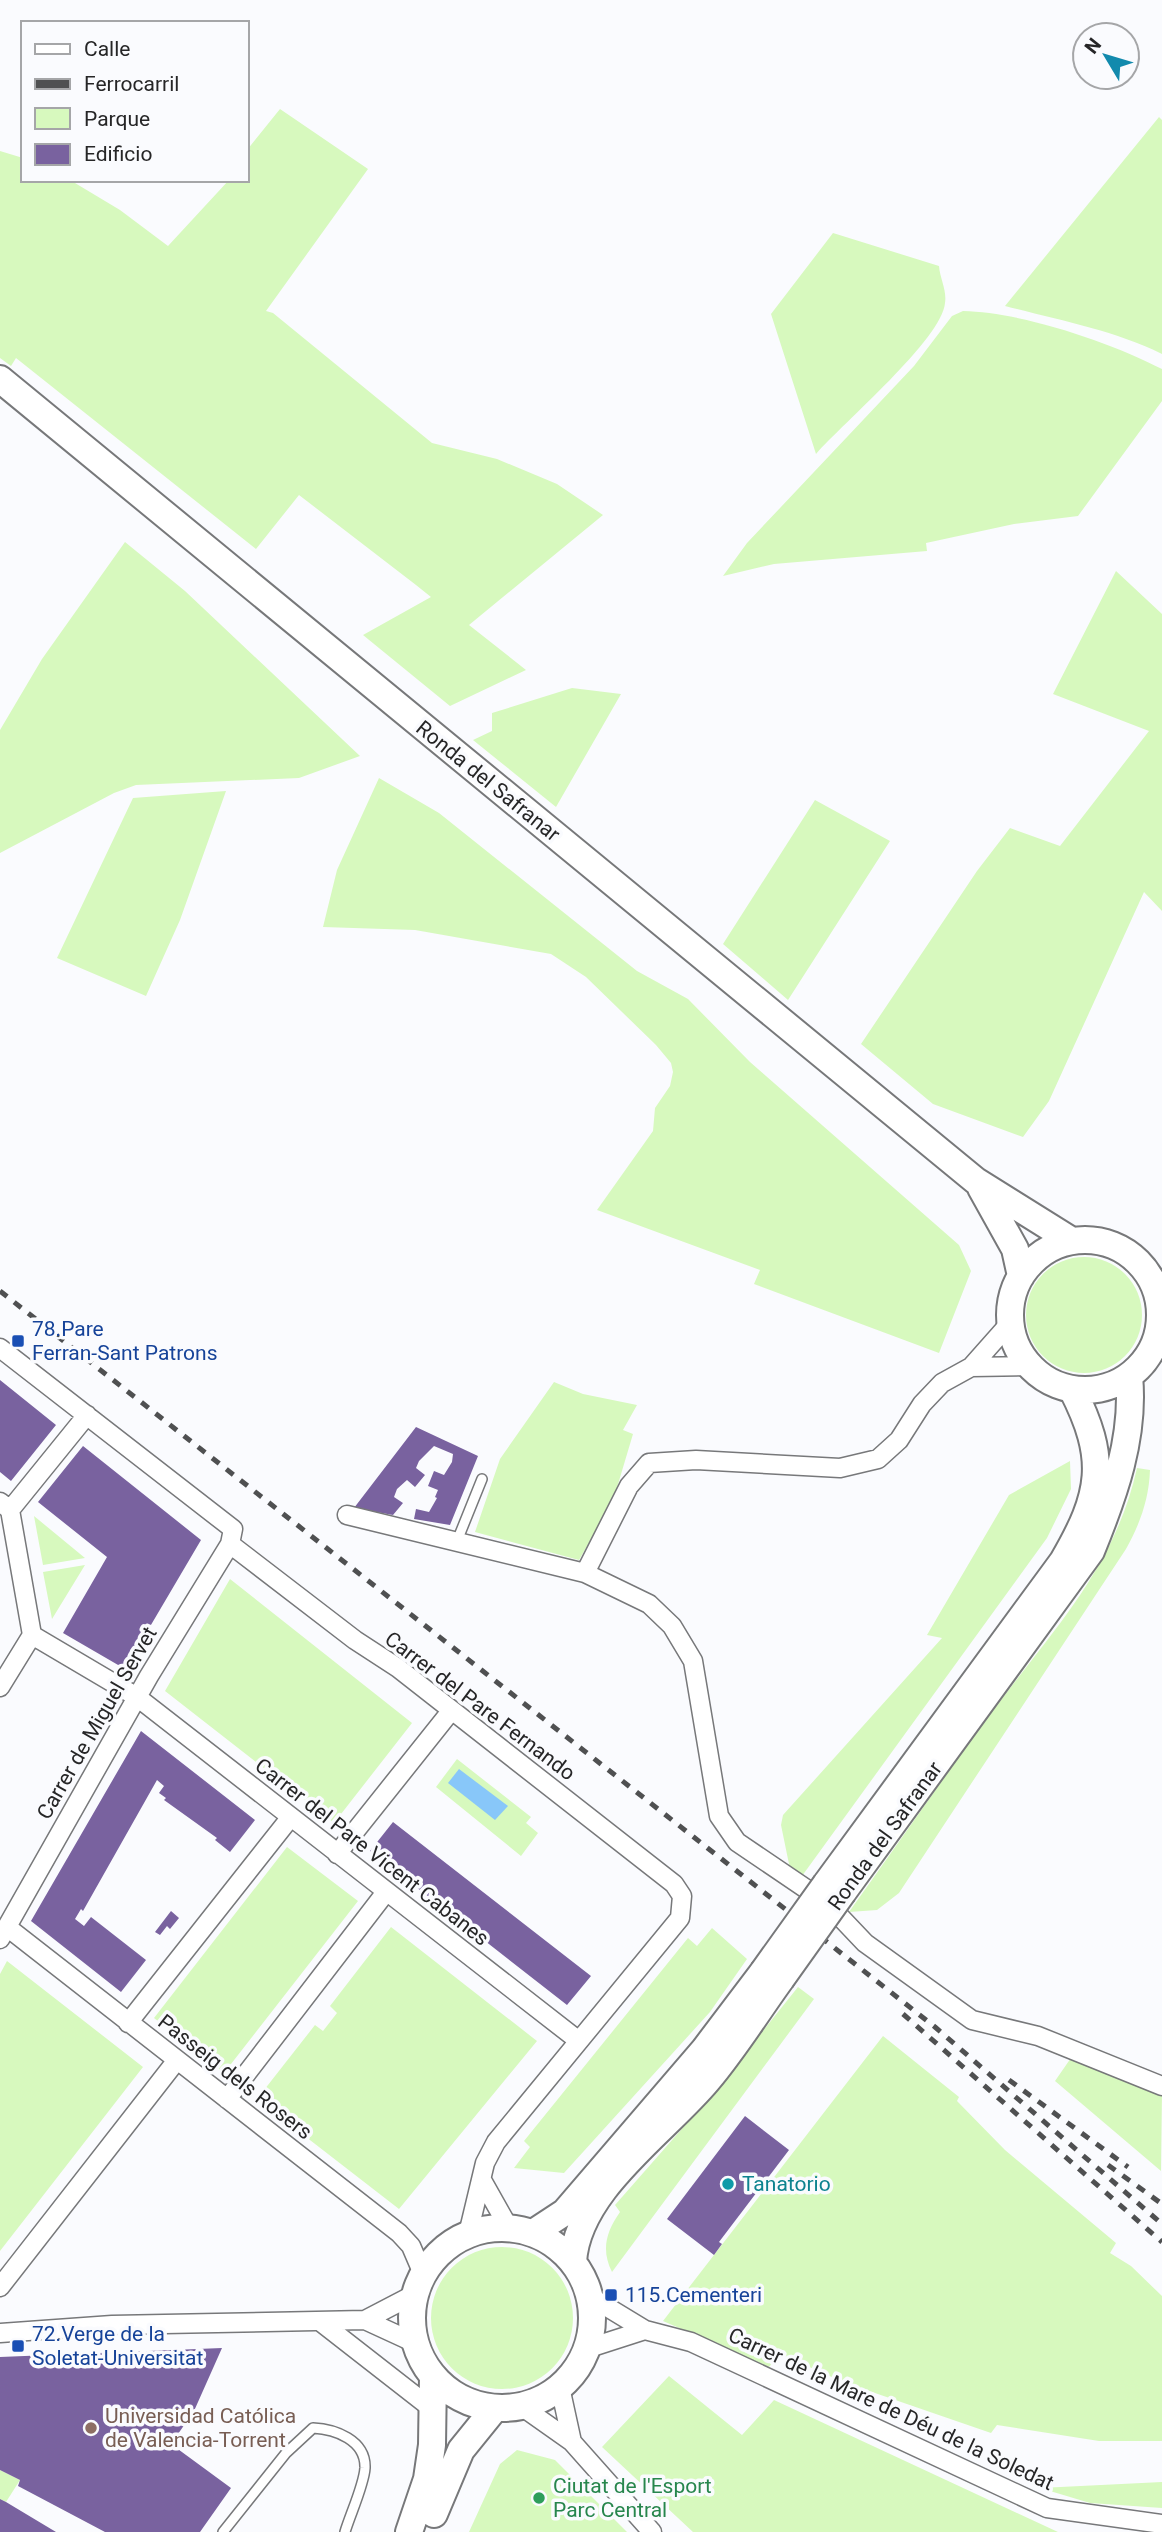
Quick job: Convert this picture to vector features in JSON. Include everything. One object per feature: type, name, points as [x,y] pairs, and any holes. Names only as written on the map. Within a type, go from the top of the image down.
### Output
[{"type":"street","name":"Ronda del Safranar","points":[[0,379],[976,1181],[1072,1241]]},
{"type":"street","name":"Ronda del Safranar","points":[[976,1181],[1010,1238],[1021,1276]]},
{"type":"street","points":[[1093,1240],[1114,1245],[1132,1256],[1147,1272],[1160,1307],[1158,1345],[1129,1376],[1111,1385],[1072,1389],[1049,1381],[1030,1366],[1020,1353],[1010,1323],[1012,1299],[1021,1276],[1034,1260],[1052,1247],[1072,1241],[1093,1240]]},
{"type":"street","points":[[585,1573],[629,1486],[649,1463],[667,1460],[840,1468],[878,1458],[899,1440],[922,1404],[942,1383],[971,1367],[1010,1323]]},
{"type":"street","name":"Carrer del Pare Fernando","points":[[0,1348],[87,1415],[363,1646],[398,1668],[674,1884],[682,1896],[680,1918],[579,2041]]},
{"type":"street","points":[[971,1367],[1030,1366]]},
{"type":"street","name":"Ronda del Safranar","points":[[834,1888],[1091,1551],[1115,1494],[1124,1460],[1129,1376]]},
{"type":"street","name":"Ronda del Safranar","points":[[573,2262],[581,2224],[599,2195],[711,2077],[772,1975],[1063,1561],[1084,1524],[1096,1469],[1095,1440],[1072,1389]]},
{"type":"street","points":[[0,1687],[32,1635],[5,1506],[87,1415]]},
{"type":"street","points":[[347,1515],[585,1573],[649,1604],[673,1626],[686,1646],[699,1689],[719,1816],[737,1842],[827,1903],[865,1943],[972,2020],[1038,2036],[1162,2086]]},
{"type":"street","name":"Carrer de Miguel Servet","points":[[4,1933],[231,1537]]},
{"type":"street","name":"Carrer del Pare Vicent Cabanes","points":[[32,1635],[137,1697],[579,2041]]},
{"type":"street","points":[[337,1854],[451,1711]]},
{"type":"street","points":[[128,2023],[290,1818]]},
{"type":"street","points":[[228,2099],[386,1892]]},
{"type":"street","name":"Passeig dels Rosers","points":[[4,1933],[177,2060],[399,2233],[411,2246],[419,2284]]},
{"type":"street","name":"Ronda del Safranar","points":[[521,2230],[565,2212],[772,1975]]},
{"type":"street","points":[[468,2234],[483,2182],[485,2163],[496,2142],[579,2041]]},
{"type":"street","points":[[0,2287],[177,2060]]},
{"type":"street","points":[[483,2182],[521,2230],[555,2245],[573,2262],[589,2296],[591,2329],[586,2349],[575,2370],[560,2387],[522,2406],[495,2408],[471,2403],[448,2391],[433,2376],[415,2343],[411,2315],[419,2284],[435,2257],[468,2234],[521,2230]]},
{"type":"street","points":[[365,2320],[419,2284]]},
{"type":"street","name":"Carrer de la Mare de Déu de la Soledat","points":[[589,2296],[645,2330],[702,2347],[1047,2508],[1162,2524]]},
{"type":"street","points":[[0,2333],[112,2325],[322,2323],[365,2320],[415,2343]]},
{"type":"street","points":[[322,2323],[431,2408]]},
{"type":"street","points":[[586,2349],[645,2330]]},
{"type":"street","points":[[409,2532],[427,2479],[432,2445],[433,2376]]},
{"type":"street","points":[[560,2387],[572,2442]]},
{"type":"street","points":[[522,2406],[572,2442],[652,2532]]},
{"type":"street","points":[[428,2532],[445,2481],[461,2450],[495,2408]]},
{"type":"lane","points":[[457,1541],[482,1479]]},
{"type":"lane","points":[[223,2532],[238,2508],[286,2453],[313,2428],[333,2429],[357,2445],[365,2467],[345,2532]]},
{"type":"green space","points":[[280,109],[368,169],[266,311],[273,313],[432,443],[497,459],[557,484],[603,515],[469,625],[526,670],[450,706],[363,635],[431,597],[416,585],[299,495],[256,549],[16,358],[11,366],[0,358],[0,151],[21,157],[21,182],[73,182],[120,210],[168,246],[227,182],[248,182],[248,149]]},
{"type":"green space","points":[[1159,117],[1162,120],[1162,354],[1105,332],[1005,306]]},
{"type":"green space","points":[[833,233],[939,266],[945,303],[940,319],[910,358],[816,454],[771,314]]},
{"type":"green space","points":[[963,311],[1011,317],[1065,330],[1162,369],[1162,401],[1078,516],[1014,524],[926,543],[927,551],[774,564],[723,576],[747,543],[914,366],[952,316]]},
{"type":"green space","points":[[125,542],[185,591],[360,756],[299,778],[136,785],[114,793],[0,853],[0,730],[42,659]]},
{"type":"green space","points":[[1116,571],[1162,614],[1162,911],[1144,892],[1049,1101],[1023,1137],[933,1104],[861,1044],[977,871],[1010,828],[1060,846],[1149,731],[1053,694]]},
{"type":"green space","points":[[572,688],[621,694],[556,807],[473,740],[492,731],[492,713]]},
{"type":"green space","points":[[379,778],[439,813],[637,971],[688,999],[750,1062],[959,1245],[971,1271],[939,1353],[754,1284],[760,1270],[597,1210],[653,1131],[655,1108],[670,1086],[673,1072],[671,1063],[586,977],[551,954],[415,930],[323,927],[337,870]]},
{"type":"green space","points":[[226,791],[180,920],[146,996],[57,958],[133,798]]},
{"type":"green space","points":[[815,800],[890,841],[788,1000],[723,944]]},
{"type":"green space","points":[[1084,1257],[1106,1262],[1125,1274],[1137,1293],[1142,1315],[1137,1337],[1125,1356],[1106,1368],[1084,1373],[1062,1368],[1043,1356],[1031,1337],[1026,1315],[1031,1293],[1043,1274],[1062,1262]]},
{"type":"green space","points":[[554,1382],[583,1394],[637,1405],[623,1430],[633,1434],[613,1501],[579,1560],[475,1532],[500,1459]]},
{"type":"green space","points":[[1070,1461],[1071,1489],[1047,1538],[802,1876],[790,1869],[781,1825],[783,1815],[942,1638],[927,1635],[1009,1495]]},
{"type":"green space","points":[[1137,1468],[1150,1470],[1148,1491],[1136,1530],[1126,1549],[899,1893],[877,1910],[849,1912],[974,1737],[1078,1598],[1113,1537],[1127,1504]]},
{"type":"green space","points":[[34,1516],[85,1558],[43,1565]]},
{"type":"green space","points":[[85,1565],[52,1619],[43,1572]]},
{"type":"green space","points":[[230,1579],[412,1723],[334,1823],[165,1691]]},
{"type":"green space","points":[[457,1759],[531,1817],[526,1823],[538,1833],[521,1856],[436,1787]]},
{"type":"green space","points":[[287,1847],[358,1901],[224,2073],[154,2018]]},
{"type":"green space","points":[[391,1927],[537,2041],[399,2209],[257,2099],[315,2025],[323,2031],[337,2013],[330,2006]]},
{"type":"green space","points":[[712,1928],[747,1959],[710,2012],[564,2173],[514,2168],[530,2147],[524,2141],[688,1938],[697,1946]]},
{"type":"green space","points":[[7,1961],[143,2067],[0,2251],[0,1974]]},
{"type":"green space","points":[[798,1987],[814,1999],[612,2272],[606,2249],[608,2234],[620,2212],[615,2205],[709,2098]]},
{"type":"green space","points":[[883,2036],[959,2097],[957,2101],[1005,2150],[1116,2243],[1110,2253],[1131,2266],[1162,2296],[1162,2441],[1099,2441],[997,2425],[991,2433],[843,2382],[780,2354],[769,2367],[663,2321]]},
{"type":"green space","points":[[1073,2055],[1162,2092],[1161,2171],[1055,2081]]},
{"type":"green space","points":[[502,2247],[529,2252],[552,2268],[568,2291],[573,2318],[568,2345],[552,2368],[529,2384],[502,2389],[475,2384],[452,2368],[436,2345],[431,2318],[436,2291],[452,2268],[475,2252]]},
{"type":"green space","points":[[669,2376],[742,2435],[774,2400],[1058,2532],[693,2532],[602,2447]]},
{"type":"green space","name":"Ciutat de l'Esport Parc Central","points":[[517,2450],[555,2460],[627,2532],[469,2532],[500,2464]]},
{"type":"green space","points":[[0,2470],[20,2480],[6,2502],[0,2499]]},
{"type":"green space","points":[[1162,2482],[1162,2508],[1090,2503],[1040,2488]]},
{"type":"water","points":[[459,1769],[508,1806],[495,1820],[448,1783]]},
{"type":"building","points":[[0,1380],[56,1425],[11,1481],[0,1472]]},
{"type":"building","points":[[416,1427],[478,1456],[450,1525],[414,1519],[416,1509],[429,1512],[437,1498],[435,1497],[438,1490],[428,1486],[434,1471],[444,1475],[452,1462],[453,1454],[434,1446],[419,1461],[416,1468],[425,1475],[415,1487],[407,1480],[397,1489],[394,1497],[403,1503],[393,1515],[354,1508]]},
{"type":"building","points":[[83,1446],[201,1540],[125,1669],[63,1633],[107,1557],[38,1502]]},
{"type":"building","points":[[141,1731],[255,1820],[230,1852],[215,1840],[217,1838],[164,1800],[166,1798],[159,1793],[164,1786],[157,1780],[83,1911],[81,1909],[75,1919],[84,1926],[91,1917],[146,1960],[121,1992],[31,1921]]},
{"type":"building","points":[[393,1822],[591,1976],[567,2005],[370,1851]]},
{"type":"building","points":[[171,1911],[179,1918],[170,1929],[167,1926],[160,1935],[155,1932]]},
{"type":"building","name":"Tanatorio","points":[[745,2116],[789,2150],[719,2242],[722,2244],[714,2255],[667,2219]]},
{"type":"building","name":"Universidad Católica de Valencia-Torrent","points":[[222,2348],[194,2411],[171,2444],[231,2488],[200,2532],[105,2532],[18,2486],[20,2480],[0,2470],[0,2357]]},
{"type":"building","points":[[0,2499],[6,2502],[56,2532],[0,2532]]},
{"type":"railway","points":[[0,1291],[935,2027],[1162,2224]]},
{"type":"railway","points":[[903,2014],[1162,2242]]},
{"type":"railway","points":[[1009,2080],[1128,2167]]},
{"type":"railway","points":[[1108,2165],[1162,2204]]},
{"type":"place","name":"78.Pare Ferran-Sant Patrons","points":[[18,1341]]},
{"type":"place","name":"Tanatorio","points":[[728,2184]]},
{"type":"place","name":"115.Cementeri","points":[[611,2295]]},
{"type":"place","name":"72.Verge de la Soletat-Universitat","points":[[18,2346]]},
{"type":"place","name":"Universidad Católica de Valencia-Torrent","points":[[91,2428]]},
{"type":"place","name":"Ciutat de l'Esport Parc Central","points":[[539,2498]]}]
